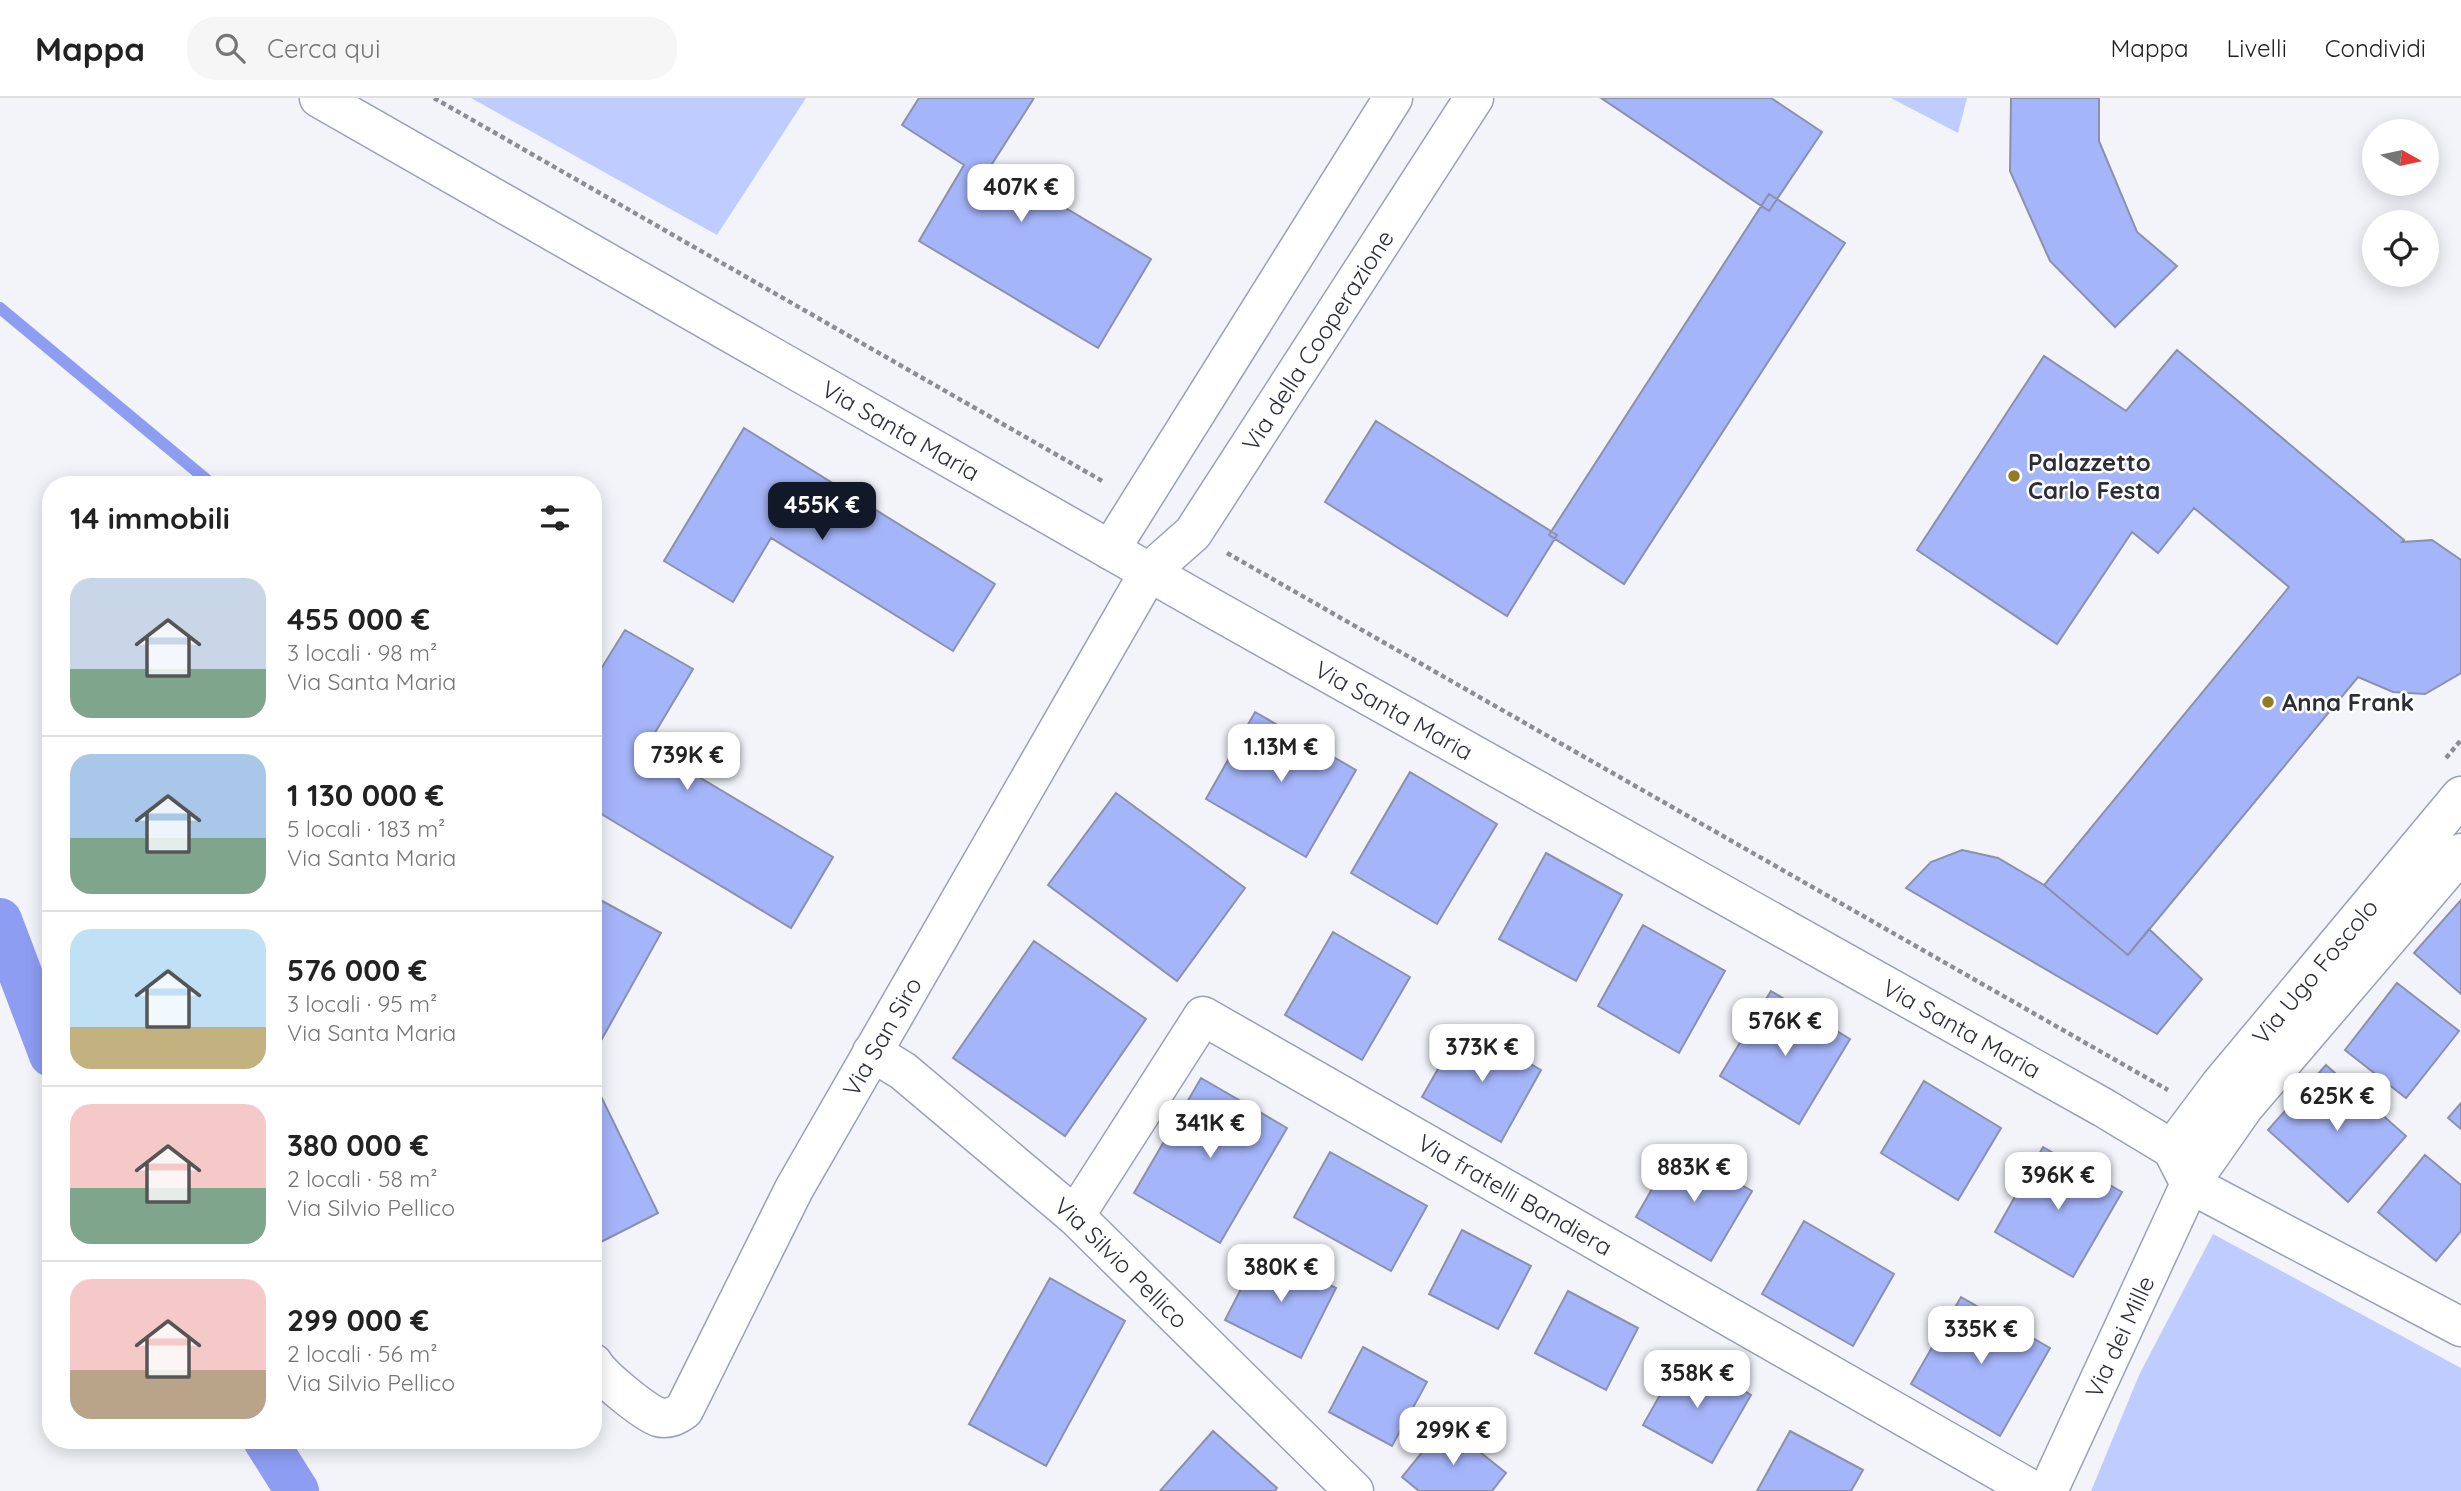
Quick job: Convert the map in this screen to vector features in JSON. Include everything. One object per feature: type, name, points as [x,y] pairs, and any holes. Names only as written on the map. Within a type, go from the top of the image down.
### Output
[{"type":"street","name":"Via Santa Maria","points":[[319,98],[1110,550],[2104,1108],[2172,1149]]},
{"type":"street","points":[[1110,550],[1393,98]]},
{"type":"street","name":"Via della Cooperazione","points":[[1149,572],[1193,534],[1474,98]]},
{"type":"street","name":"Via San Siro","points":[[602,1375],[660,1418],[674,1417],[684,1410],[794,1189],[1149,572]]},
{"type":"street","name":"Via Ugo Foscolo","points":[[2172,1149],[2228,1075],[2461,796]]},
{"type":"street","name":"Via Ugo Foscolo","points":[[2190,1184],[2244,1107],[2461,853]]},
{"type":"street","name":"Via fratelli Bandiera","points":[[1075,1216],[1203,1016],[2034,1491]]},
{"type":"street","name":"Via Silvio Pellico","points":[[872,1052],[903,1071],[1075,1216],[1354,1491]]},
{"type":"street","points":[[2172,1149],[2190,1184],[2460,1323]]},
{"type":"street","name":"Via dei Mille","points":[[2048,1491],[2190,1184]]},
{"type":"path","points":[[434,98],[1139,503]]},
{"type":"path","points":[[1193,534],[2171,1092]]},
{"type":"shaded area","points":[[471,98],[806,98],[717,235]]},
{"type":"shaded area","points":[[1891,98],[1967,98],[1958,133]]},
{"type":"shaded area","points":[[2213,1234],[2461,1368],[2461,1491],[2091,1491],[2140,1373]]},
{"type":"building","points":[[919,98],[1034,98],[992,164],[1151,259],[1098,348],[919,241],[964,165],[902,125]]},
{"type":"building","points":[[1601,98],[1771,98],[1822,132],[1769,211]]},
{"type":"building","points":[[2011,98],[2099,98],[2099,141],[2137,232],[2177,266],[2115,327],[2050,261],[2010,171]]},
{"type":"building","points":[[1769,194],[1845,243],[1624,584],[1549,535]]},
{"type":"building","points":[[2177,350],[2404,540],[2402,542],[2432,540],[2461,560],[2461,673],[2425,694],[2393,692],[2358,677],[2128,955],[2044,885],[2289,587],[2194,508],[2158,553],[2132,532],[2057,644],[1917,550],[2044,356],[2126,411]]},
{"type":"building","points":[[1376,421],[1557,535],[1507,616],[1325,502]]},
{"type":"building","points":[[744,428],[995,584],[953,651],[771,538],[733,602],[664,561]]},
{"type":"building","points":[[625,630],[693,669],[647,746],[833,857],[791,928],[602,814],[602,667]]},
{"type":"building","points":[[1255,712],[1356,770],[1306,857],[1206,799]]},
{"type":"building","points":[[1410,772],[1497,824],[1437,924],[1351,873]]},
{"type":"building","points":[[1116,793],[1245,888],[1177,981],[1048,885]]},
{"type":"building","points":[[1962,850],[1998,858],[2044,885],[2128,955],[2149,929],[2202,979],[2157,1034],[1906,888],[1931,862]]},
{"type":"building","points":[[1546,853],[1622,895],[1576,981],[1499,939]]},
{"type":"building","points":[[2461,900],[2461,994],[2414,953]]},
{"type":"building","points":[[602,901],[661,933],[602,1039]]},
{"type":"building","points":[[1643,925],[1725,971],[1679,1053],[1598,1006]]},
{"type":"building","points":[[1333,932],[1410,977],[1362,1060],[1285,1015]]},
{"type":"building","points":[[1034,941],[1146,1019],[1065,1136],[953,1058]]},
{"type":"building","points":[[2397,983],[2459,1031],[2406,1098],[2345,1050]]},
{"type":"building","points":[[1771,991],[1850,1039],[1799,1124],[1720,1076]]},
{"type":"building","points":[[1463,1025],[1541,1070],[1501,1142],[1422,1097]]},
{"type":"building","points":[[2326,1065],[2406,1136],[2348,1202],[2268,1130]]},
{"type":"building","points":[[1201,1078],[1287,1128],[1220,1243],[1134,1193]]},
{"type":"building","points":[[1924,1081],[2001,1128],[1958,1200],[1881,1153]]},
{"type":"building","points":[[602,1098],[658,1213],[602,1241]]},
{"type":"building","points":[[2461,1103],[2461,1129],[2448,1118]]},
{"type":"building","points":[[1676,1147],[1752,1191],[1711,1261],[1636,1217]]},
{"type":"building","points":[[2043,1147],[2122,1192],[2073,1277],[1995,1232]]},
{"type":"building","points":[[1330,1152],[1427,1206],[1391,1271],[1294,1217]]},
{"type":"building","points":[[2425,1155],[2461,1185],[2461,1231],[2436,1261],[2378,1212]]},
{"type":"building","points":[[1804,1221],[1894,1274],[1853,1346],[1762,1294]]},
{"type":"building","points":[[1462,1230],[1531,1266],[1498,1329],[1429,1294]]},
{"type":"building","points":[[1261,1250],[1336,1288],[1301,1358],[1225,1320]]},
{"type":"building","points":[[1050,1278],[1125,1321],[1046,1466],[969,1424]]},
{"type":"building","points":[[1568,1291],[1638,1328],[1606,1390],[1535,1353]]},
{"type":"building","points":[[1961,1297],[2050,1348],[2000,1436],[1911,1384]]},
{"type":"building","points":[[1363,1347],[1427,1382],[1392,1446],[1329,1412]]},
{"type":"building","points":[[1682,1356],[1751,1395],[1712,1463],[1643,1425]]},
{"type":"building","points":[[1445,1424],[1506,1473],[1492,1491],[1419,1491],[1402,1477]]},
{"type":"building","points":[[1213,1431],[1277,1488],[1275,1491],[1160,1491]]},
{"type":"building","points":[[1790,1431],[1863,1470],[1851,1491],[1757,1491]]},
{"type":"waterway","points":[[0,308],[202,476]]},
{"type":"waterway","points":[[0,920],[42,1031]]},
{"type":"waterway","points":[[271,1449],[297,1491]]},
{"type":"place","name":"Palazzetto Carlo Festa","points":[[2014,476]]},
{"type":"place","name":"Anna Frank","points":[[2268,702]]}]
